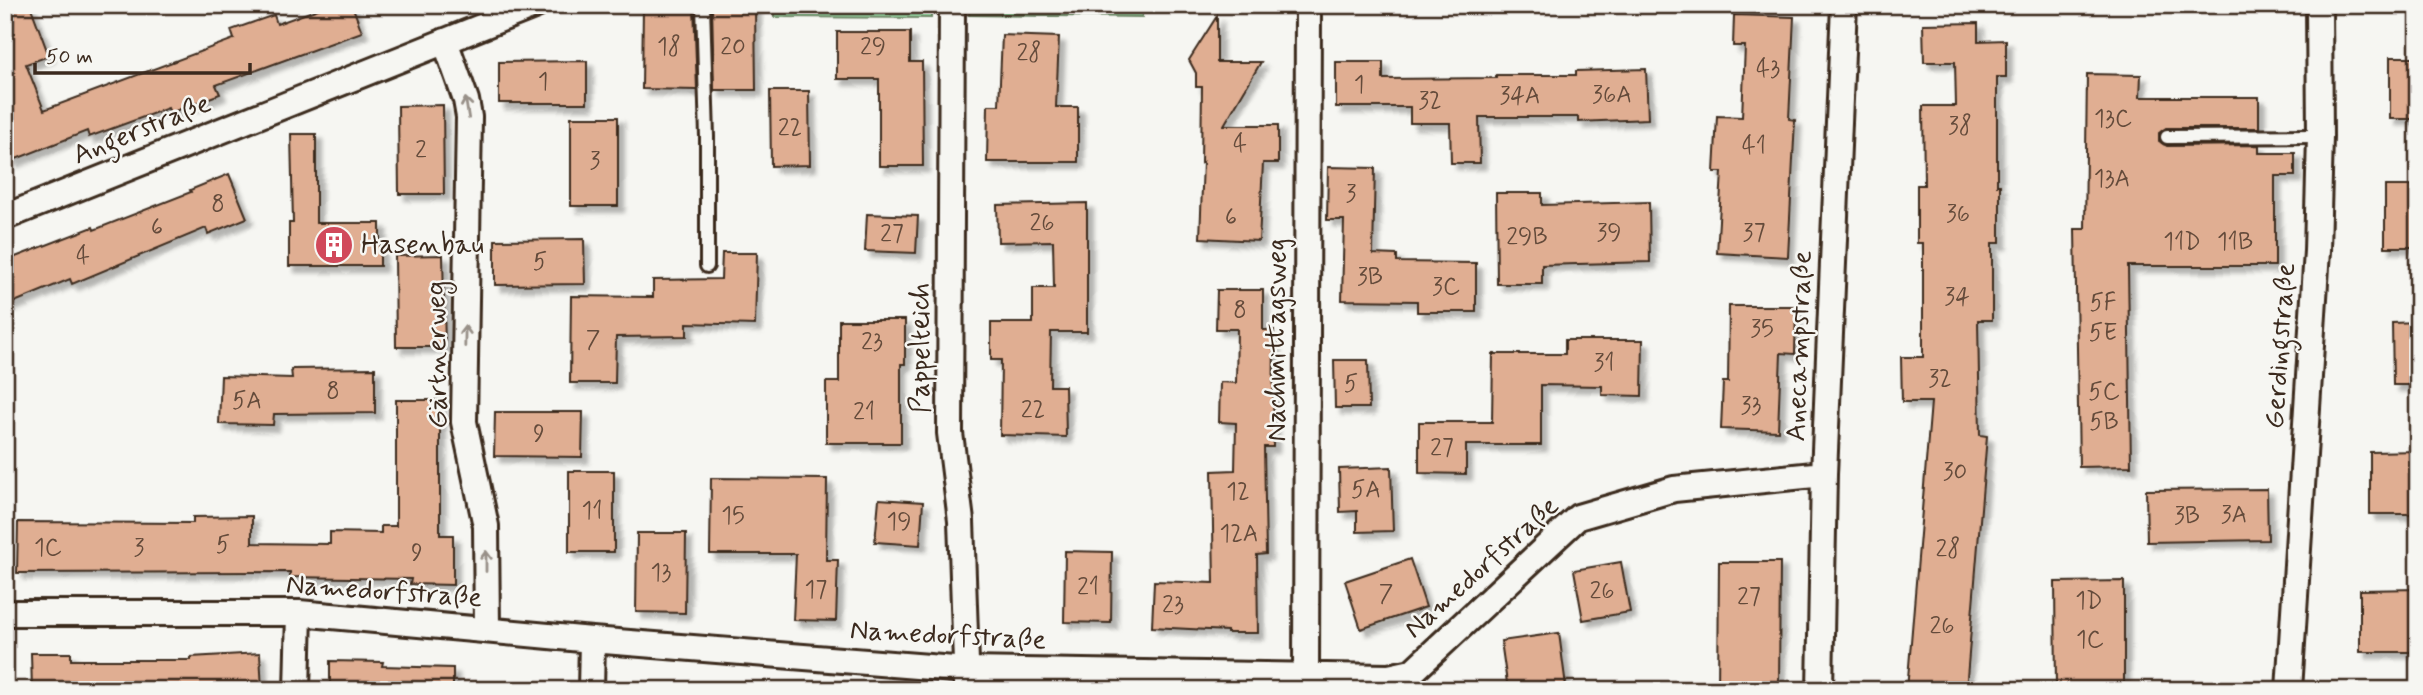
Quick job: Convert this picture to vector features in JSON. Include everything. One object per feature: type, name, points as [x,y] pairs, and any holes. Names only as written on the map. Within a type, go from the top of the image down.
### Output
[{"type":"street","name":"Angerstraße","points":[[5,217],[536,5]]},
{"type":"street","name":"Pappelteich","points":[[952,5],[950,433],[961,520],[967,680]]},
{"type":"street","name":"Nachmittagsweg","points":[[1306,674],[1308,5]]},
{"type":"street","name":"Anecampstraße","points":[[1820,690],[1824,474],[1844,5]]},
{"type":"street","name":"Gerdingstraße","points":[[2289,690],[2317,251],[2319,5]]},
{"type":"street","name":"Gärtnerweg","points":[[445,41],[466,100],[469,117],[464,422],[486,526],[487,629]]},
{"type":"street","name":"Namedorfstraße","points":[[5,613],[299,613],[487,629],[967,680],[1306,674],[1389,683],[1412,672],[1578,517],[1674,489],[1824,474]]},
{"type":"street","points":[[297,690],[299,613]]},
{"type":"street","points":[[591,690],[592,640]]},
{"type":"lane","points":[[703,5],[707,266]]},
{"type":"lane","points":[[2167,137],[2320,136]]},
{"type":"green space","points":[[774,5],[931,5],[931,18],[774,17]]},
{"type":"green space","points":[[970,5],[1142,5],[1142,17],[969,15]]},
{"type":"building","points":[[5,5],[30,5],[49,56],[26,64],[44,110],[234,39],[231,30],[274,15],[277,24],[329,5],[352,5],[362,32],[216,85],[220,94],[170,113],[168,108],[89,137],[87,131],[11,161],[5,146]]},
{"type":"building","points":[[643,5],[694,5],[697,90],[642,89]]},
{"type":"building","points":[[712,5],[755,5],[756,90],[714,90]]},
{"type":"building","points":[[1734,15],[1794,17],[1789,119],[1795,120],[1788,257],[1717,253],[1722,172],[1714,172],[1717,116],[1742,117],[1745,46],[1733,46]]},
{"type":"building","points":[[1217,16],[1217,62],[1261,62],[1224,125],[1278,125],[1278,163],[1263,163],[1259,241],[1200,238],[1202,87],[1196,87],[1196,73],[1189,60]]},
{"type":"building","points":[[1978,23],[1978,41],[2006,40],[2006,77],[1997,77],[2000,243],[1992,243],[1992,320],[1978,320],[1980,435],[1987,436],[1966,690],[1907,690],[1931,402],[1902,402],[1901,357],[1923,357],[1923,243],[1917,243],[1917,185],[1924,185],[1923,106],[1956,106],[1955,62],[1924,62],[1923,24]]},
{"type":"building","points":[[837,32],[910,32],[910,62],[922,62],[923,166],[879,166],[879,79],[837,79]]},
{"type":"building","points":[[1002,35],[1059,37],[1056,107],[1078,107],[1078,162],[987,162],[988,105],[999,105]]},
{"type":"building","points":[[2390,57],[2418,57],[2418,119],[2390,119]]},
{"type":"building","points":[[587,61],[587,103],[499,103],[499,62]]},
{"type":"building","points":[[1336,62],[1383,62],[1383,79],[1576,75],[1576,71],[1646,69],[1648,119],[1578,122],[1578,117],[1479,117],[1480,163],[1451,163],[1450,123],[1410,123],[1410,107],[1336,107]]},
{"type":"building","points":[[2087,74],[2141,75],[2140,97],[2259,97],[2259,128],[2166,128],[2159,133],[2159,141],[2167,146],[2259,145],[2259,153],[2295,153],[2295,176],[2275,176],[2275,266],[2128,266],[2131,466],[2079,467],[2075,229],[2085,229]]},
{"type":"building","points":[[770,91],[809,91],[810,165],[771,166]]},
{"type":"building","points":[[443,105],[444,194],[399,194],[398,106]]},
{"type":"building","points":[[571,117],[618,117],[618,206],[571,206]]},
{"type":"building","name":"Hasenbau","points":[[291,134],[316,134],[316,223],[380,223],[380,266],[289,266],[289,223],[293,223]]},
{"type":"building","points":[[1328,167],[1375,168],[1373,254],[1397,255],[1397,262],[1476,263],[1476,312],[1417,312],[1417,301],[1342,300],[1344,220],[1327,220]]},
{"type":"building","points":[[229,174],[247,218],[208,234],[206,228],[72,284],[70,279],[5,306],[5,261],[93,227],[94,230]]},
{"type":"building","points":[[2385,186],[2418,186],[2418,247],[2385,247]]},
{"type":"building","points":[[1496,193],[1542,193],[1542,205],[1649,202],[1650,262],[1542,265],[1542,284],[1497,284]]},
{"type":"building","points":[[1087,203],[1087,332],[1051,332],[1050,386],[1065,386],[1066,437],[1000,435],[1001,360],[991,360],[991,323],[1033,323],[1033,288],[1054,288],[1053,241],[998,242],[997,205]]},
{"type":"building","points":[[867,214],[918,216],[916,253],[865,251]]},
{"type":"building","points":[[584,239],[585,284],[495,285],[495,240]]},
{"type":"building","points":[[722,253],[757,253],[755,325],[687,323],[687,336],[616,337],[615,383],[570,383],[571,296],[653,297],[653,280],[721,279]]},
{"type":"building","points":[[443,255],[445,347],[396,347],[395,256]]},
{"type":"building","points":[[1217,290],[1263,290],[1263,330],[1274,330],[1273,447],[1264,447],[1266,554],[1257,555],[1258,633],[1152,627],[1154,581],[1214,583],[1212,471],[1235,470],[1236,423],[1219,422],[1220,382],[1236,383],[1237,329],[1216,329]]},
{"type":"building","points":[[1729,306],[1796,306],[1795,354],[1781,353],[1778,431],[1721,429],[1723,382],[1728,382]]},
{"type":"building","points":[[839,320],[905,320],[905,364],[901,364],[901,443],[826,443],[826,382],[839,382]]},
{"type":"building","points":[[2418,322],[2418,385],[2393,385],[2392,323]]},
{"type":"building","points":[[1565,340],[1643,340],[1642,396],[1602,395],[1602,386],[1541,385],[1541,445],[1466,445],[1466,474],[1419,473],[1419,422],[1492,422],[1493,354],[1565,354]]},
{"type":"building","points":[[1334,360],[1368,360],[1369,408],[1335,408]]},
{"type":"building","points":[[375,368],[375,413],[274,414],[273,425],[219,424],[221,376],[292,378],[291,369]]},
{"type":"building","points":[[396,400],[440,400],[440,535],[453,535],[453,585],[410,584],[411,579],[290,577],[290,572],[17,573],[18,522],[193,523],[193,517],[252,516],[252,543],[330,544],[330,532],[381,533],[381,526],[396,526]]},
{"type":"building","points":[[495,412],[583,412],[582,457],[494,456]]},
{"type":"building","points":[[2418,451],[2418,514],[2370,514],[2370,452]]},
{"type":"building","points":[[1391,467],[1393,531],[1357,532],[1357,511],[1340,512],[1339,469]]},
{"type":"building","points":[[569,471],[614,471],[614,552],[569,552]]},
{"type":"building","points":[[711,478],[827,479],[826,560],[838,560],[836,621],[793,620],[796,554],[710,554]]},
{"type":"building","points":[[2267,489],[2268,540],[2147,542],[2146,490]]},
{"type":"building","points":[[879,499],[923,502],[920,545],[875,542]]},
{"type":"building","points":[[637,533],[686,533],[685,613],[636,612]]},
{"type":"building","points":[[1065,551],[1112,552],[1111,623],[1064,622]]},
{"type":"building","points":[[1410,559],[1426,607],[1361,629],[1345,581]]},
{"type":"building","points":[[1621,562],[1630,612],[1583,620],[1574,570]]},
{"type":"building","points":[[1719,562],[1780,562],[1779,690],[1718,690]]},
{"type":"building","points":[[2124,581],[2124,690],[2056,690],[2055,582]]},
{"type":"building","points":[[2418,589],[2418,652],[2360,652],[2360,590]]},
{"type":"building","points":[[1559,633],[1566,686],[1508,690],[1501,641]]},
{"type":"building","points":[[31,653],[71,653],[71,660],[191,660],[191,657],[260,653],[262,690],[32,690]]},
{"type":"building","points":[[330,661],[453,668],[453,690],[330,690]]},
{"type":"place","name":"Hasenbau","points":[[334,245]]}]
